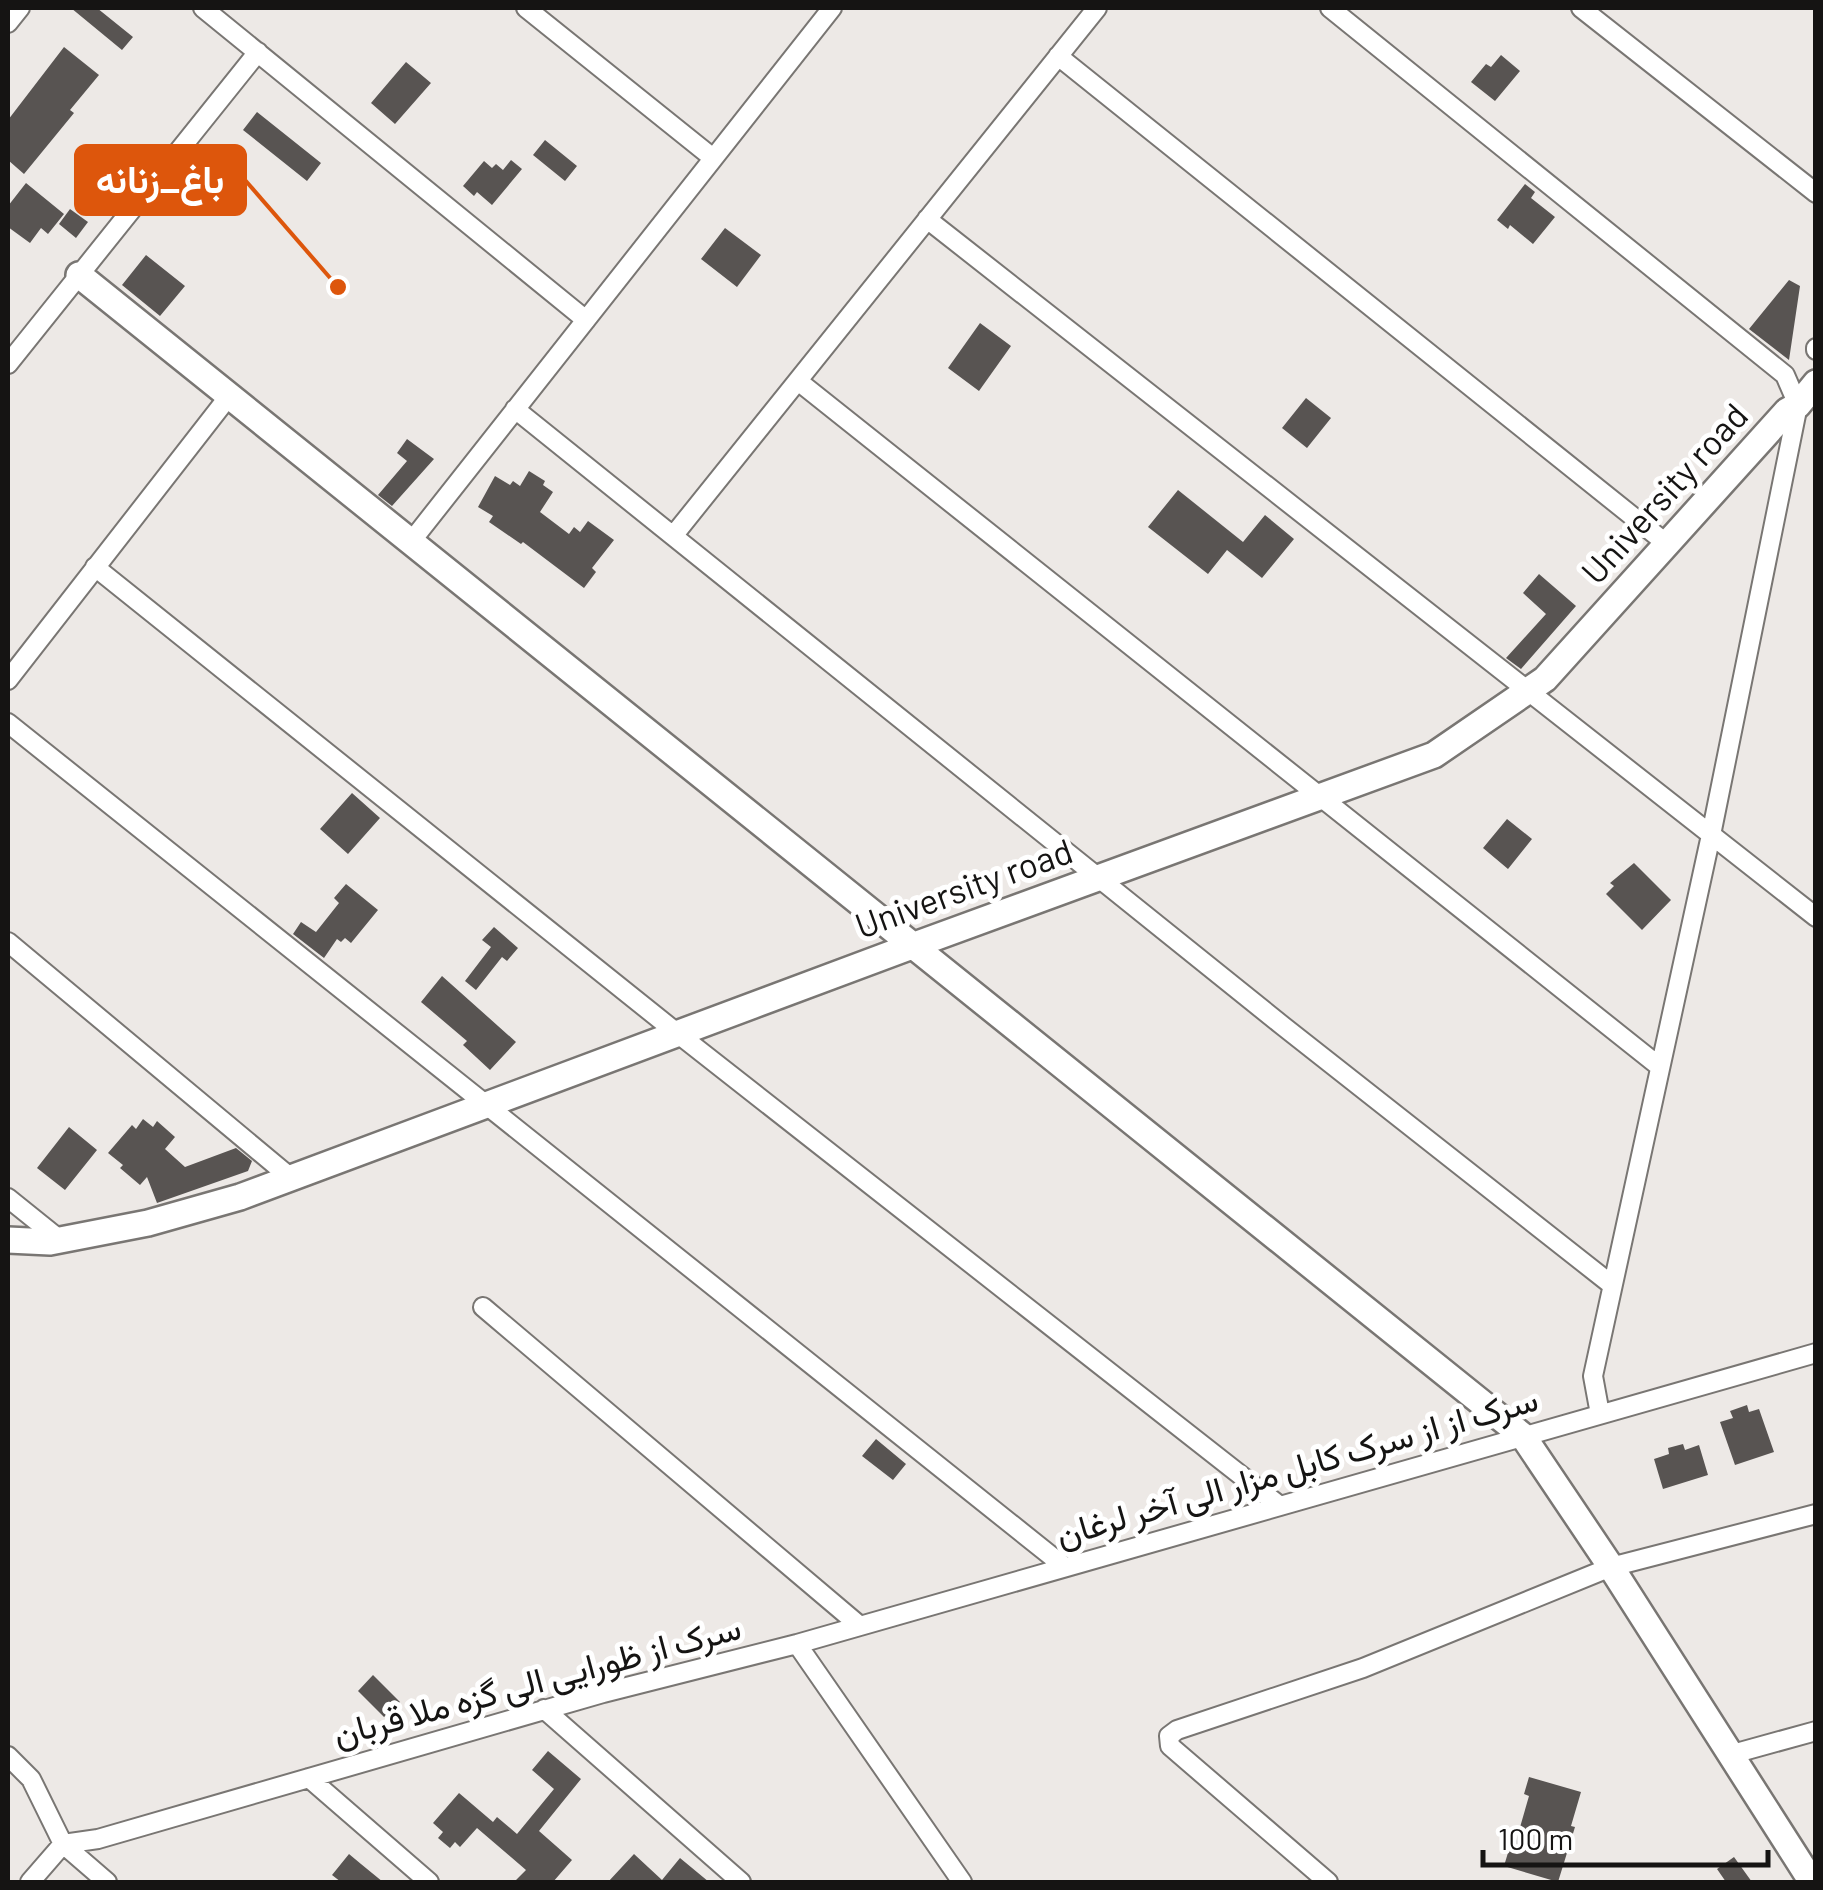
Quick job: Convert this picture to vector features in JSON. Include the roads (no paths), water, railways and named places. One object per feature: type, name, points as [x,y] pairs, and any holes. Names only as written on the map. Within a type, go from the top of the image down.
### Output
[{"type":"street","points":[[8,22],[20,8]]},
{"type":"street","points":[[203,8],[586,320]]},
{"type":"street","points":[[526,8],[714,158]]},
{"type":"street","points":[[410,543],[832,8]]},
{"type":"street","points":[[673,536],[1097,8]]},
{"type":"street","points":[[1330,8],[1810,392],[1593,1376],[1600,1414]]},
{"type":"street","points":[[1581,8],[1816,193]]},
{"type":"street","points":[[8,364],[258,52]]},
{"type":"street","points":[[1058,56],[1667,544]]},
{"type":"street","points":[[928,219],[1816,917]]},
{"type":"street","points":[[79,275],[1523,1436],[1812,1882]]},
{"type":"street","points":[[798,380],[1660,1068]]},
{"type":"street","name":"University road","points":[[8,1240],[50,1242],[148,1223],[240,1197],[1434,755],[1545,680],[1787,411],[1810,392]]},
{"type":"street","points":[[8,680],[229,396]]},
{"type":"street","points":[[515,409],[1612,1286]]},
{"type":"street","points":[[95,567],[678,1033],[1280,1506]]},
{"type":"street","points":[[8,722],[1065,1567]]},
{"type":"street","points":[[8,942],[291,1178]]},
{"type":"street","points":[[8,1198],[59,1239]]},
{"type":"street","points":[[482,1307],[860,1626]]},
{"type":"street","name":"سرک از از سرک کابل مزار الی آخر لرغان","points":[[797,1644],[1816,1352]]},
{"type":"street","points":[[1328,1882],[1170,1746],[1169,1736],[1176,1730],[1362,1668],[1611,1568],[1816,1514]]},
{"type":"street","name":"سرک از ظورایی الی گزه ملا قربان","points":[[63,1844],[98,1839],[603,1692],[797,1644],[962,1882]]},
{"type":"street","points":[[544,1710],[741,1882]]},
{"type":"street","points":[[1729,1754],[1816,1731]]},
{"type":"street","points":[[8,1756],[31,1778],[63,1844],[107,1882]]},
{"type":"street","points":[[309,1778],[429,1882]]},
{"type":"street","points":[[30,1882],[63,1844]]},
{"type":"place","name":"باغ_زنانه","points":[[338,287]]}]
